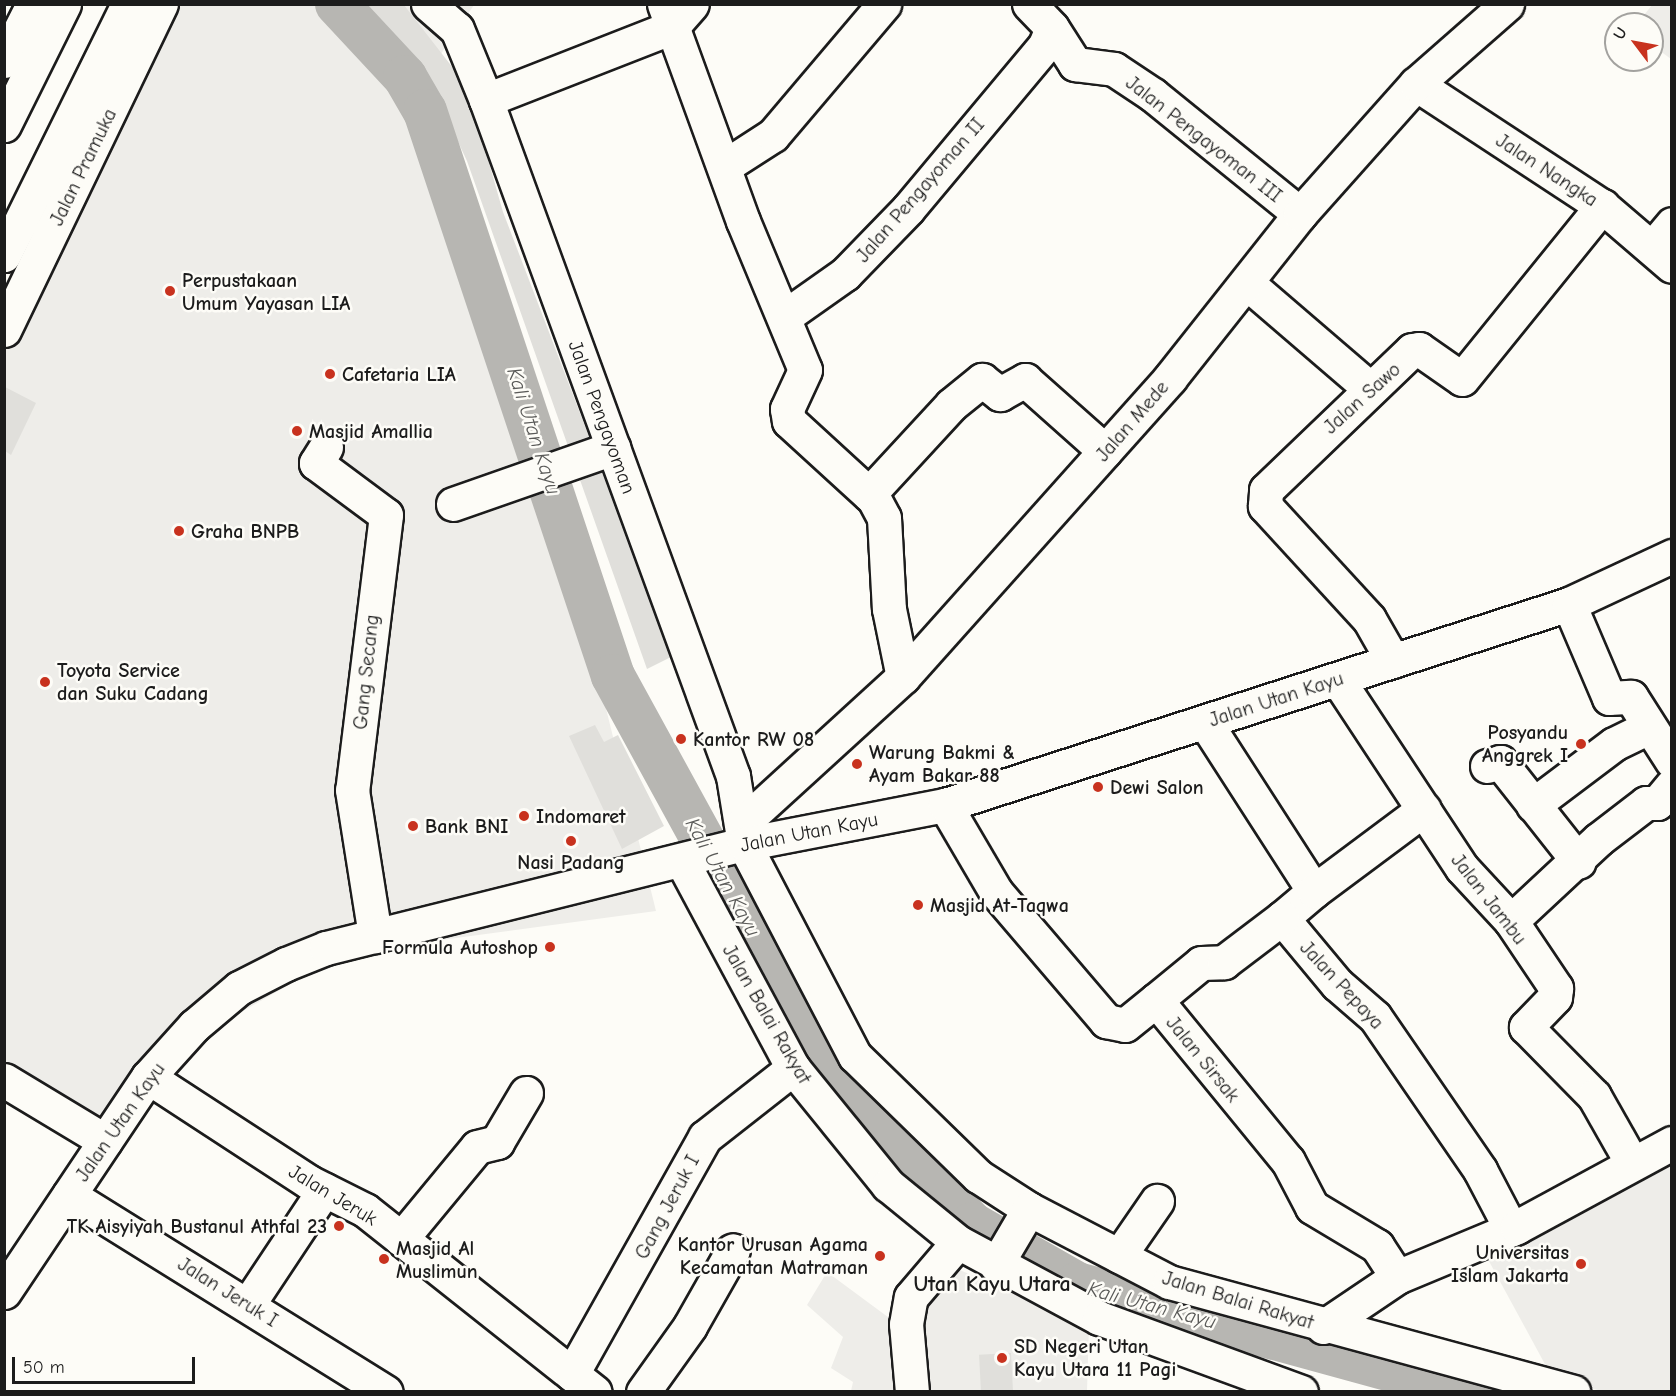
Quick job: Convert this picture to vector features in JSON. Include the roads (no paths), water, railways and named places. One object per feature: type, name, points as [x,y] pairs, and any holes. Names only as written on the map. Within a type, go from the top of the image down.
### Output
[{"type":"street","points":[[4,61],[33,4]]},
{"type":"street","points":[[4,125],[64,4]]},
{"type":"street","name":"Jalan Pramuka","points":[[4,255],[128,4]]},
{"type":"street","name":"Jalan Pramuka","points":[[4,330],[161,4]]},
{"type":"street","name":"Jalan Pengayoman","points":[[428,4],[457,29],[486,100],[733,776],[717,848]]},
{"type":"street","points":[[725,166],[774,135],[884,4]]},
{"type":"street","name":"Jalan Mede","points":[[717,848],[903,678],[1105,451],[1247,283],[1300,214],[1416,84],[1507,4]]},
{"type":"street","name":"Jalan Pengayoman III","points":[[1036,11],[1075,64],[1114,69],[1153,95],[1300,214]]},
{"type":"street","name":"Jalan Pengayoman II","points":[[784,316],[844,274],[908,209],[1045,45],[1036,11]]},
{"type":"street","points":[[486,100],[676,12],[725,166],[805,370],[787,408],[789,421],[869,494],[884,518],[889,609],[903,678]]},
{"type":"street","name":"Jalan Nangka","points":[[1416,84],[1665,246]]},
{"type":"street","name":"Jalan Sawo","points":[[1393,661],[1369,619],[1263,500],[1266,490],[1368,387],[1419,349],[1462,379],[1602,206]]},
{"type":"street","points":[[1247,283],[1368,387]]},
{"type":"street","points":[[869,494],[951,405],[982,380],[1000,394],[1025,380],[1105,451]]},
{"type":"street","name":"Gang Secang","points":[[326,447],[316,463],[386,515],[352,790],[375,936]]},
{"type":"street","points":[[453,504],[613,448]]},
{"type":"street","name":"Jalan Utan Kayu","points":[[4,1292],[148,1077],[194,1026],[239,988],[286,964],[375,936],[717,848],[945,805],[1569,604],[1671,556]]},
{"type":"street","points":[[1569,604],[1609,698],[1631,697],[1671,760]]},
{"type":"street","name":"Jalan Jambu","points":[[1338,680],[1462,868],[1511,921],[1557,992],[1526,1027],[1594,1096],[1632,1163]]},
{"type":"street","points":[[1205,722],[1314,891]]},
{"type":"street","points":[[1533,805],[1614,744],[1649,727]]},
{"type":"street","points":[[1486,766],[1500,762],[1579,862]]},
{"type":"street","points":[[1511,921],[1579,862],[1625,817],[1670,794]]},
{"type":"street","name":"Jalan Sirsak","points":[[945,805],[996,892],[1106,1021],[1125,1026],[1156,1000],[1288,1161],[1312,1207],[1377,1246],[1397,1277]]},
{"type":"street","points":[[1156,1000],[1201,963],[1224,962],[1424,809]]},
{"type":"street","name":"Jalan Balai Rakyat","points":[[717,848],[794,1068],[888,1185],[958,1242],[999,1259],[1099,1318],[1301,1392]]},
{"type":"street","name":"Jalan Balai Rakyat","points":[[717,848],[855,1056],[945,1146],[1026,1213],[1169,1282],[1323,1327],[1573,1392]]},
{"type":"street","name":"Jalan Pepaya","points":[[1282,918],[1337,984],[1375,1017],[1480,1170],[1511,1229]]},
{"type":"street","name":"Gang Jeruk I","points":[[583,1385],[705,1137],[794,1068]]},
{"type":"street","name":"Jalan Jeruk","points":[[148,1077],[324,1190],[365,1210],[583,1385]]},
{"type":"street","points":[[4,1080],[105,1141]]},
{"type":"street","points":[[401,1239],[477,1147],[497,1142],[526,1093]]},
{"type":"street","name":"Jalan Balai Rakyat","points":[[1323,1327],[1397,1277],[1511,1229],[1671,1143]]},
{"type":"street","points":[[249,1303],[324,1190]]},
{"type":"street","name":"Jalan Jeruk I","points":[[69,1195],[249,1303],[386,1392]]},
{"type":"street","points":[[1119,1256],[1157,1201]]},
{"type":"street","points":[[999,1259],[1026,1213]]},
{"type":"street","points":[[912,1392],[906,1324],[911,1297],[958,1242]]},
{"type":"street","points":[[643,1392],[690,1326],[733,1250]]},
{"type":"waterway","name":"Kali Utan Kayu","points":[[337,4],[405,77],[425,111],[613,676],[835,1082],[972,1224],[1077,1284],[1473,1392]]},
{"type":"place","name":"Perpustakaan Umum Yayasan LIA","points":[[170,291]]},
{"type":"place","name":"Cafetaria LIA","points":[[330,374]]},
{"type":"place","name":"Masjid Amallia","points":[[297,431]]},
{"type":"place","name":"Graha BNPB","points":[[179,531]]},
{"type":"place","name":"Toyota Service dan Suku Cadang","points":[[45,682]]},
{"type":"place","name":"Kantor RW 08","points":[[681,739]]},
{"type":"place","name":"Posyandu Anggrek I","points":[[1581,744]]},
{"type":"place","name":"Warung Bakmi & Ayam Bakar 88","points":[[857,764]]},
{"type":"place","name":"Dewi Salon","points":[[1098,787]]},
{"type":"place","name":"Indomaret","points":[[524,816]]},
{"type":"place","name":"Bank BNI","points":[[413,826]]},
{"type":"place","name":"Nasi Padang","points":[[571,841]]},
{"type":"place","name":"Masjid At-Taqwa","points":[[918,905]]},
{"type":"place","name":"Formula Autoshop","points":[[550,947]]},
{"type":"place","name":"TK Aisyiyah Bustanul Athfal 23","points":[[339,1226]]},
{"type":"place","name":"Kantor Urusan Agama Kecamatan Matraman","points":[[880,1256]]},
{"type":"place","name":"Masjid Al Muslimun","points":[[384,1259]]},
{"type":"place","name":"Universitas Islam Jakarta","points":[[1581,1264]]},
{"type":"place","name":"SD Negeri Utan Kayu Utara 11 Pagi","points":[[1002,1358]]},
{"type":"district","name":"Utan Kayu Utara","points":[[992,1285]]}]
